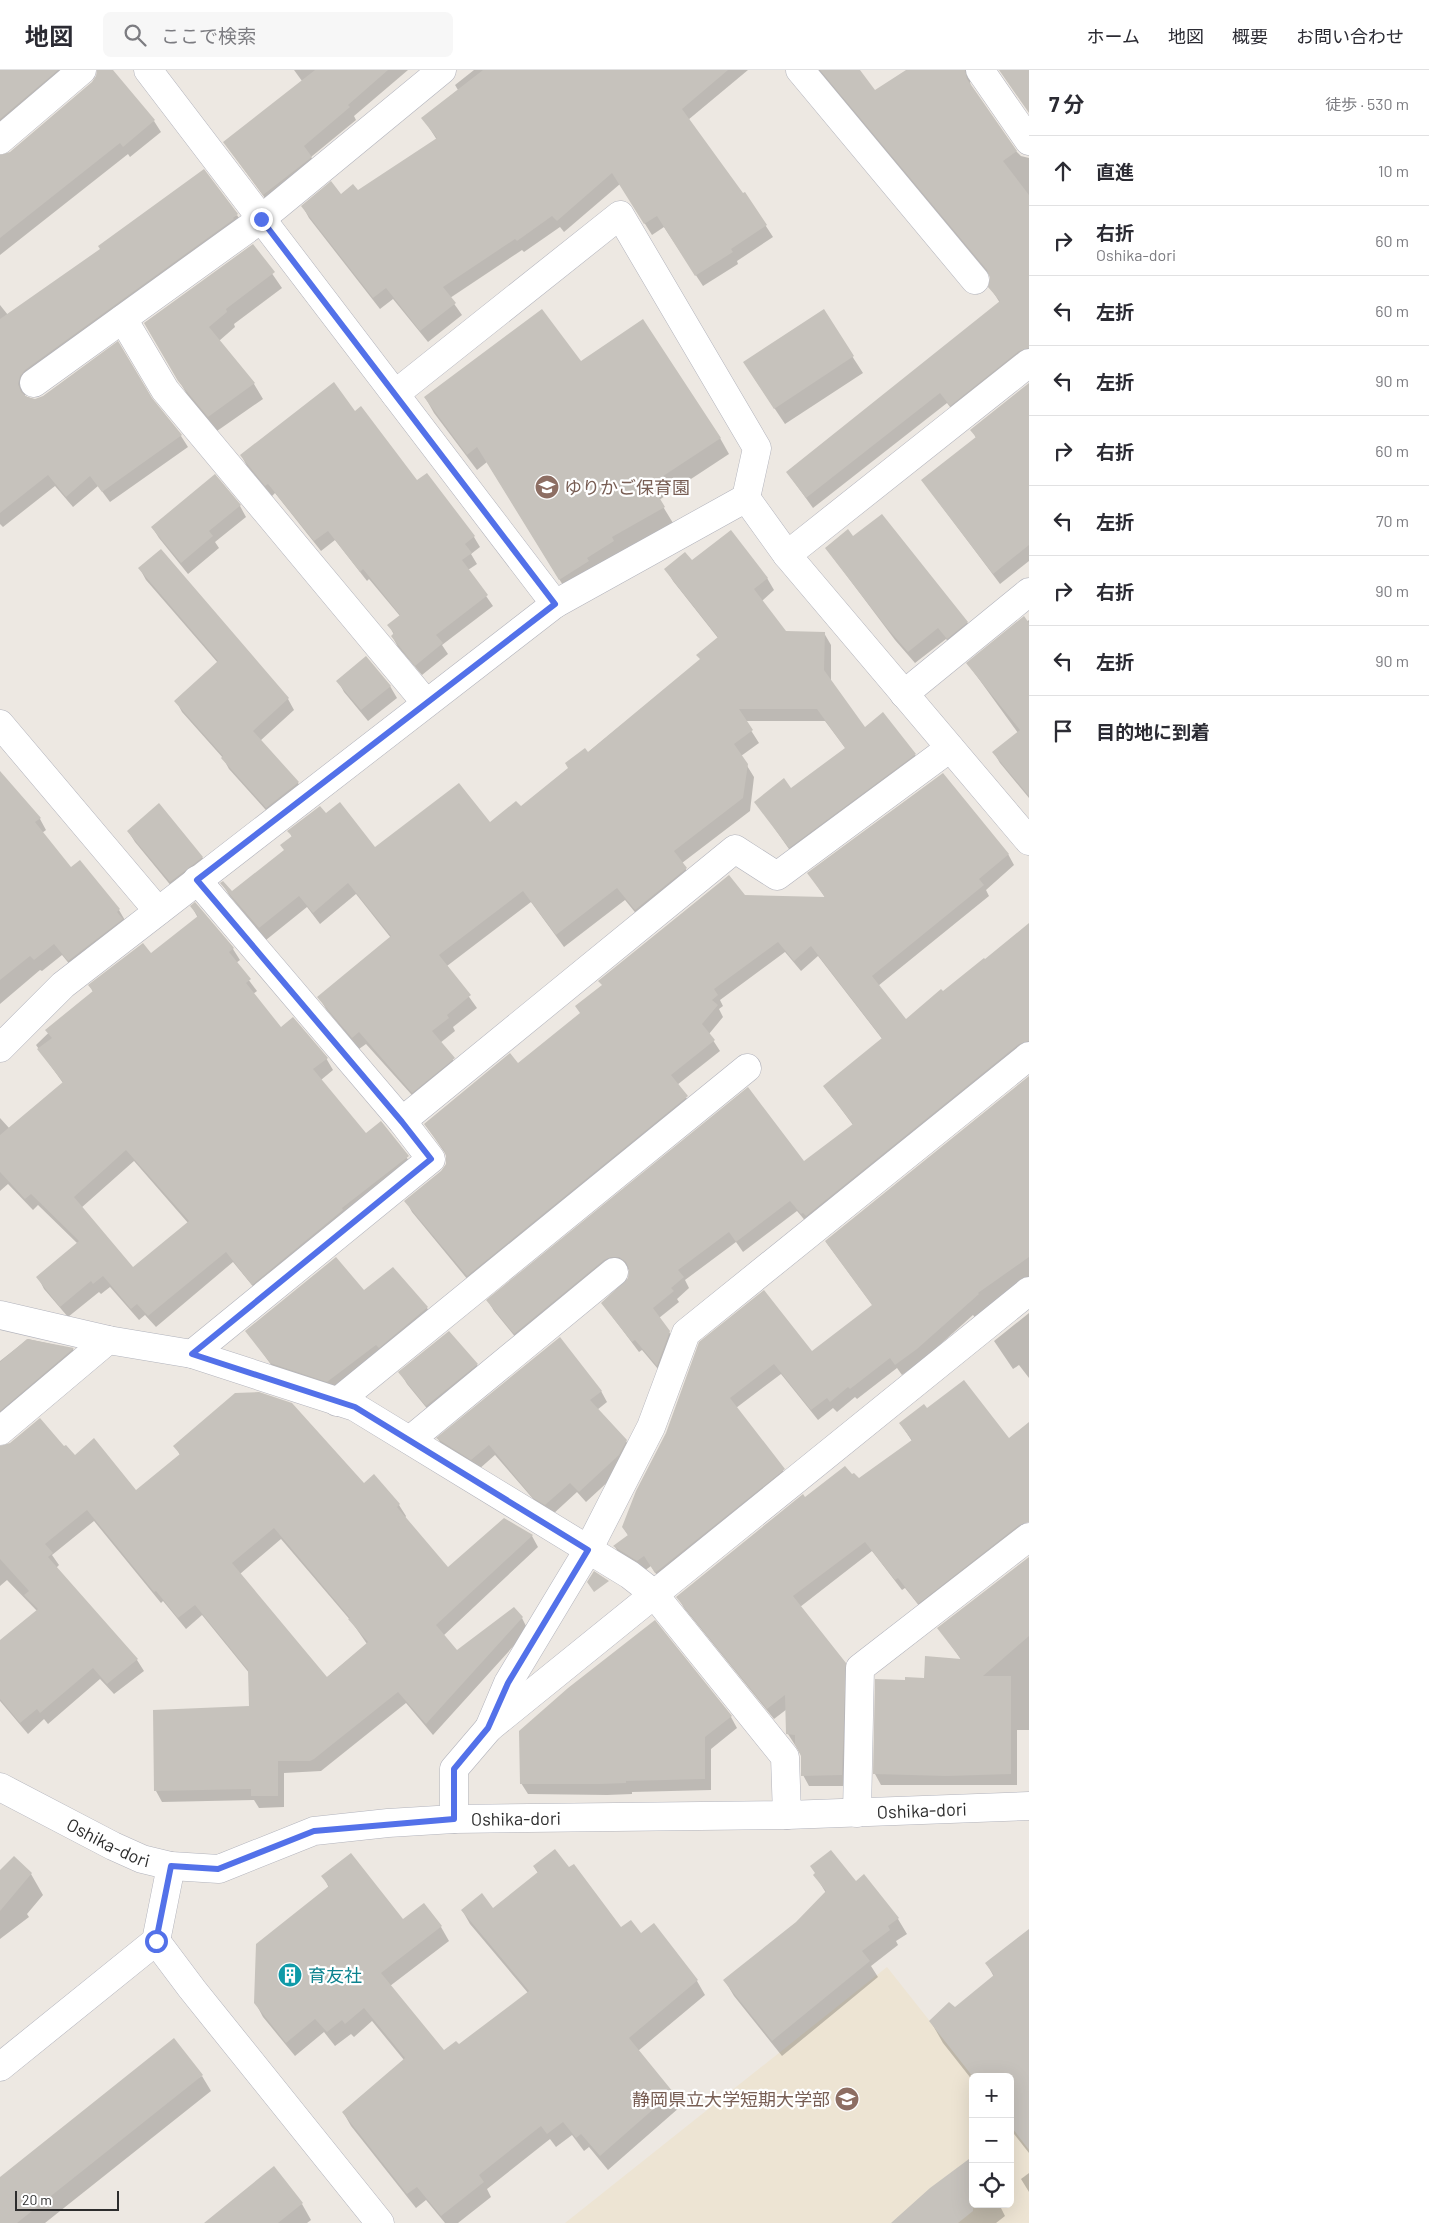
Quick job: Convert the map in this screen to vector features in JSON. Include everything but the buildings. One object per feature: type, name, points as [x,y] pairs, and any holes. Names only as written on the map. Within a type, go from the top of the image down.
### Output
[{"type":"street","points":[[0,140],[82,70]]},
{"type":"street","points":[[34,383],[261,219],[442,70]]},
{"type":"street","points":[[800,70],[974,280]]},
{"type":"street","points":[[980,70],[1029,141]]},
{"type":"street","points":[[151,71],[261,219],[555,604]]},
{"type":"street","points":[[395,394],[620,215],[757,448],[746,498],[787,555],[1028,838]]},
{"type":"street","points":[[122,319],[165,390],[426,703]]},
{"type":"street","points":[[787,555],[1029,363]]},
{"type":"street","points":[[0,1048],[63,985],[555,604],[746,498]]},
{"type":"street","points":[[904,694],[1029,592]]},
{"type":"street","points":[[4,737],[158,911]]},
{"type":"street","points":[[402,1122],[735,849],[778,876],[950,748]]},
{"type":"street","points":[[192,1354],[431,1159],[402,1122],[197,880]]},
{"type":"street","points":[[488,1728],[508,1683],[588,1550],[651,1427],[686,1334],[1029,1056]]},
{"type":"street","points":[[337,1402],[747,1068]]},
{"type":"street","points":[[410,1440],[614,1272]]},
{"type":"street","points":[[454,1819],[454,1769],[488,1728],[1029,1291]]},
{"type":"street","points":[[0,1315],[108,1340],[192,1354],[355,1407],[630,1575],[653,1593],[785,1757],[787,1815]]},
{"type":"street","points":[[0,1431],[108,1340]]},
{"type":"street","points":[[857,1813],[860,1668],[1029,1537]]},
{"type":"street","name":"Oshika-dori","points":[[0,1788],[142,1859],[171,1866],[218,1869],[314,1831],[454,1819],[787,1815],[1029,1806]]},
{"type":"street","points":[[0,2066],[156,1941],[171,1866]]},
{"type":"street","points":[[156,1941],[380,2223]]},
{"type":"shaded area","name":"静岡県立大学短期大学部","points":[[887,1967],[971,2073],[969,2073],[969,2208],[1014,2208],[1014,2127],[1029,2145],[1029,2223],[565,2223]]},
{"type":"place","name":"ゆりかご保育園","points":[[547,487]]},
{"type":"place","name":"育友社","points":[[290,1975]]},
{"type":"place","name":"静岡県立大学短期大学部","points":[[847,2099]]},
{"type":"route","points":[[156,1941],[171,1866],[218,1869],[314,1831],[454,1819],[454,1769],[488,1728],[508,1683],[588,1550],[355,1407],[192,1354],[431,1159],[402,1122],[197,880],[555,604],[261,219]]}]
